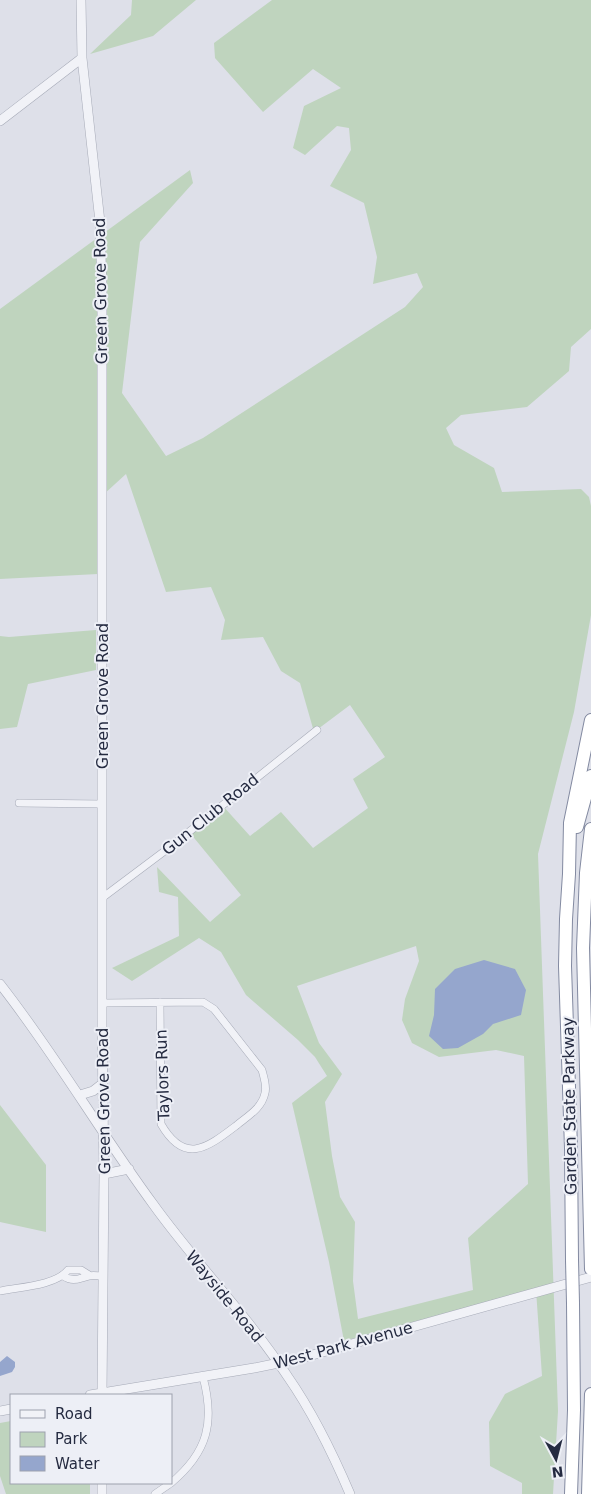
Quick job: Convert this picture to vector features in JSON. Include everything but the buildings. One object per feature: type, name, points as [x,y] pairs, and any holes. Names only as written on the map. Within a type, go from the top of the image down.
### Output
[{"type":"highway","name":"Garden State Parkway","points":[[571,1494],[574,1410],[571,1148],[565,966],[566,919],[570,824],[591,720]]},
{"type":"highway","points":[[569,874],[578,825],[591,776]]},
{"type":"highway","name":"Garden State Parkway","points":[[591,829],[586,873],[583,939],[591,1269]]},
{"type":"highway","points":[[588,1494],[591,1394]]},
{"type":"street","name":"Green Grove Road","points":[[81,0],[82,58],[100,222],[101,255],[102,1084],[104,1131],[102,1394]]},
{"type":"street","points":[[0,121],[82,58]]},
{"type":"street","name":"Gun Club Road","points":[[102,898],[170,847],[317,730]]},
{"type":"street","points":[[19,803],[102,804]]},
{"type":"street","name":"Wayside Road","points":[[0,984],[80,1095],[173,1232],[278,1363],[298,1392],[319,1429],[350,1494]]},
{"type":"street","name":"Taylors Run","points":[[103,1003],[160,1002],[203,1002],[214,1009],[262,1070],[265,1078],[265,1094],[257,1109],[212,1144],[203,1148],[186,1148],[177,1144],[170,1138],[161,1124],[160,1002]]},
{"type":"street","points":[[80,1095],[93,1091],[102,1084]]},
{"type":"street","points":[[104,1174],[129,1169]]},
{"type":"street","points":[[0,1291],[51,1281],[63,1276],[68,1270],[81,1270],[89,1275],[102,1276]]},
{"type":"street","name":"West Park Avenue","points":[[102,1394],[278,1363],[324,1352],[591,1277]]},
{"type":"street","points":[[172,1482],[182,1473],[194,1457],[207,1431],[209,1402],[203,1377]]},
{"type":"street","points":[[155,1494],[170,1484]]},
{"type":"green space","points":[[132,0],[196,0],[153,36],[90,54],[131,15]]},
{"type":"green space","points":[[272,0],[591,0],[591,329],[571,347],[569,371],[527,407],[461,415],[446,428],[454,445],[494,468],[502,492],[581,489],[589,497],[591,506],[591,615],[574,712],[538,854],[558,1411],[553,1494],[522,1494],[522,1483],[490,1466],[489,1422],[505,1394],[542,1376],[536,1290],[344,1341],[329,1262],[292,1103],[327,1076],[315,1057],[298,1040],[246,995],[221,952],[199,938],[132,981],[112,968],[179,936],[178,897],[159,892],[157,867],[210,922],[241,895],[190,833],[223,806],[250,836],[281,812],[313,848],[368,808],[353,779],[385,757],[350,705],[314,732],[300,683],[281,671],[263,637],[221,640],[225,620],[211,587],[166,592],[126,474],[103,495],[98,574],[0,579],[0,309],[190,170],[193,183],[140,242],[122,393],[166,456],[203,438],[405,307],[423,287],[417,273],[373,284],[377,257],[364,203],[330,186],[351,150],[349,128],[337,126],[305,155],[293,148],[304,106],[341,88],[313,69],[263,112],[215,58],[214,43]],"holes":[[[416,946],[419,961],[405,999],[402,1020],[412,1043],[439,1057],[496,1050],[524,1056],[528,1184],[468,1238],[473,1290],[358,1319],[353,1281],[355,1222],[340,1197],[332,1156],[325,1102],[342,1074],[319,1043],[297,986]]]},
{"type":"green space","points":[[96,630],[96,670],[28,684],[17,727],[0,729],[0,636],[9,637]]},
{"type":"green space","points":[[0,1105],[46,1165],[46,1232],[0,1222]]},
{"type":"green space","points":[[10,1421],[10,1484],[90,1484],[90,1494],[6,1494],[0,1476],[0,1423]]},
{"type":"water","points":[[484,960],[515,969],[526,990],[521,1015],[493,1024],[483,1034],[458,1048],[443,1049],[429,1036],[434,1015],[435,989],[455,969]]},
{"type":"water","points":[[7,1356],[15,1362],[15,1367],[12,1372],[0,1376],[0,1362]]}]
